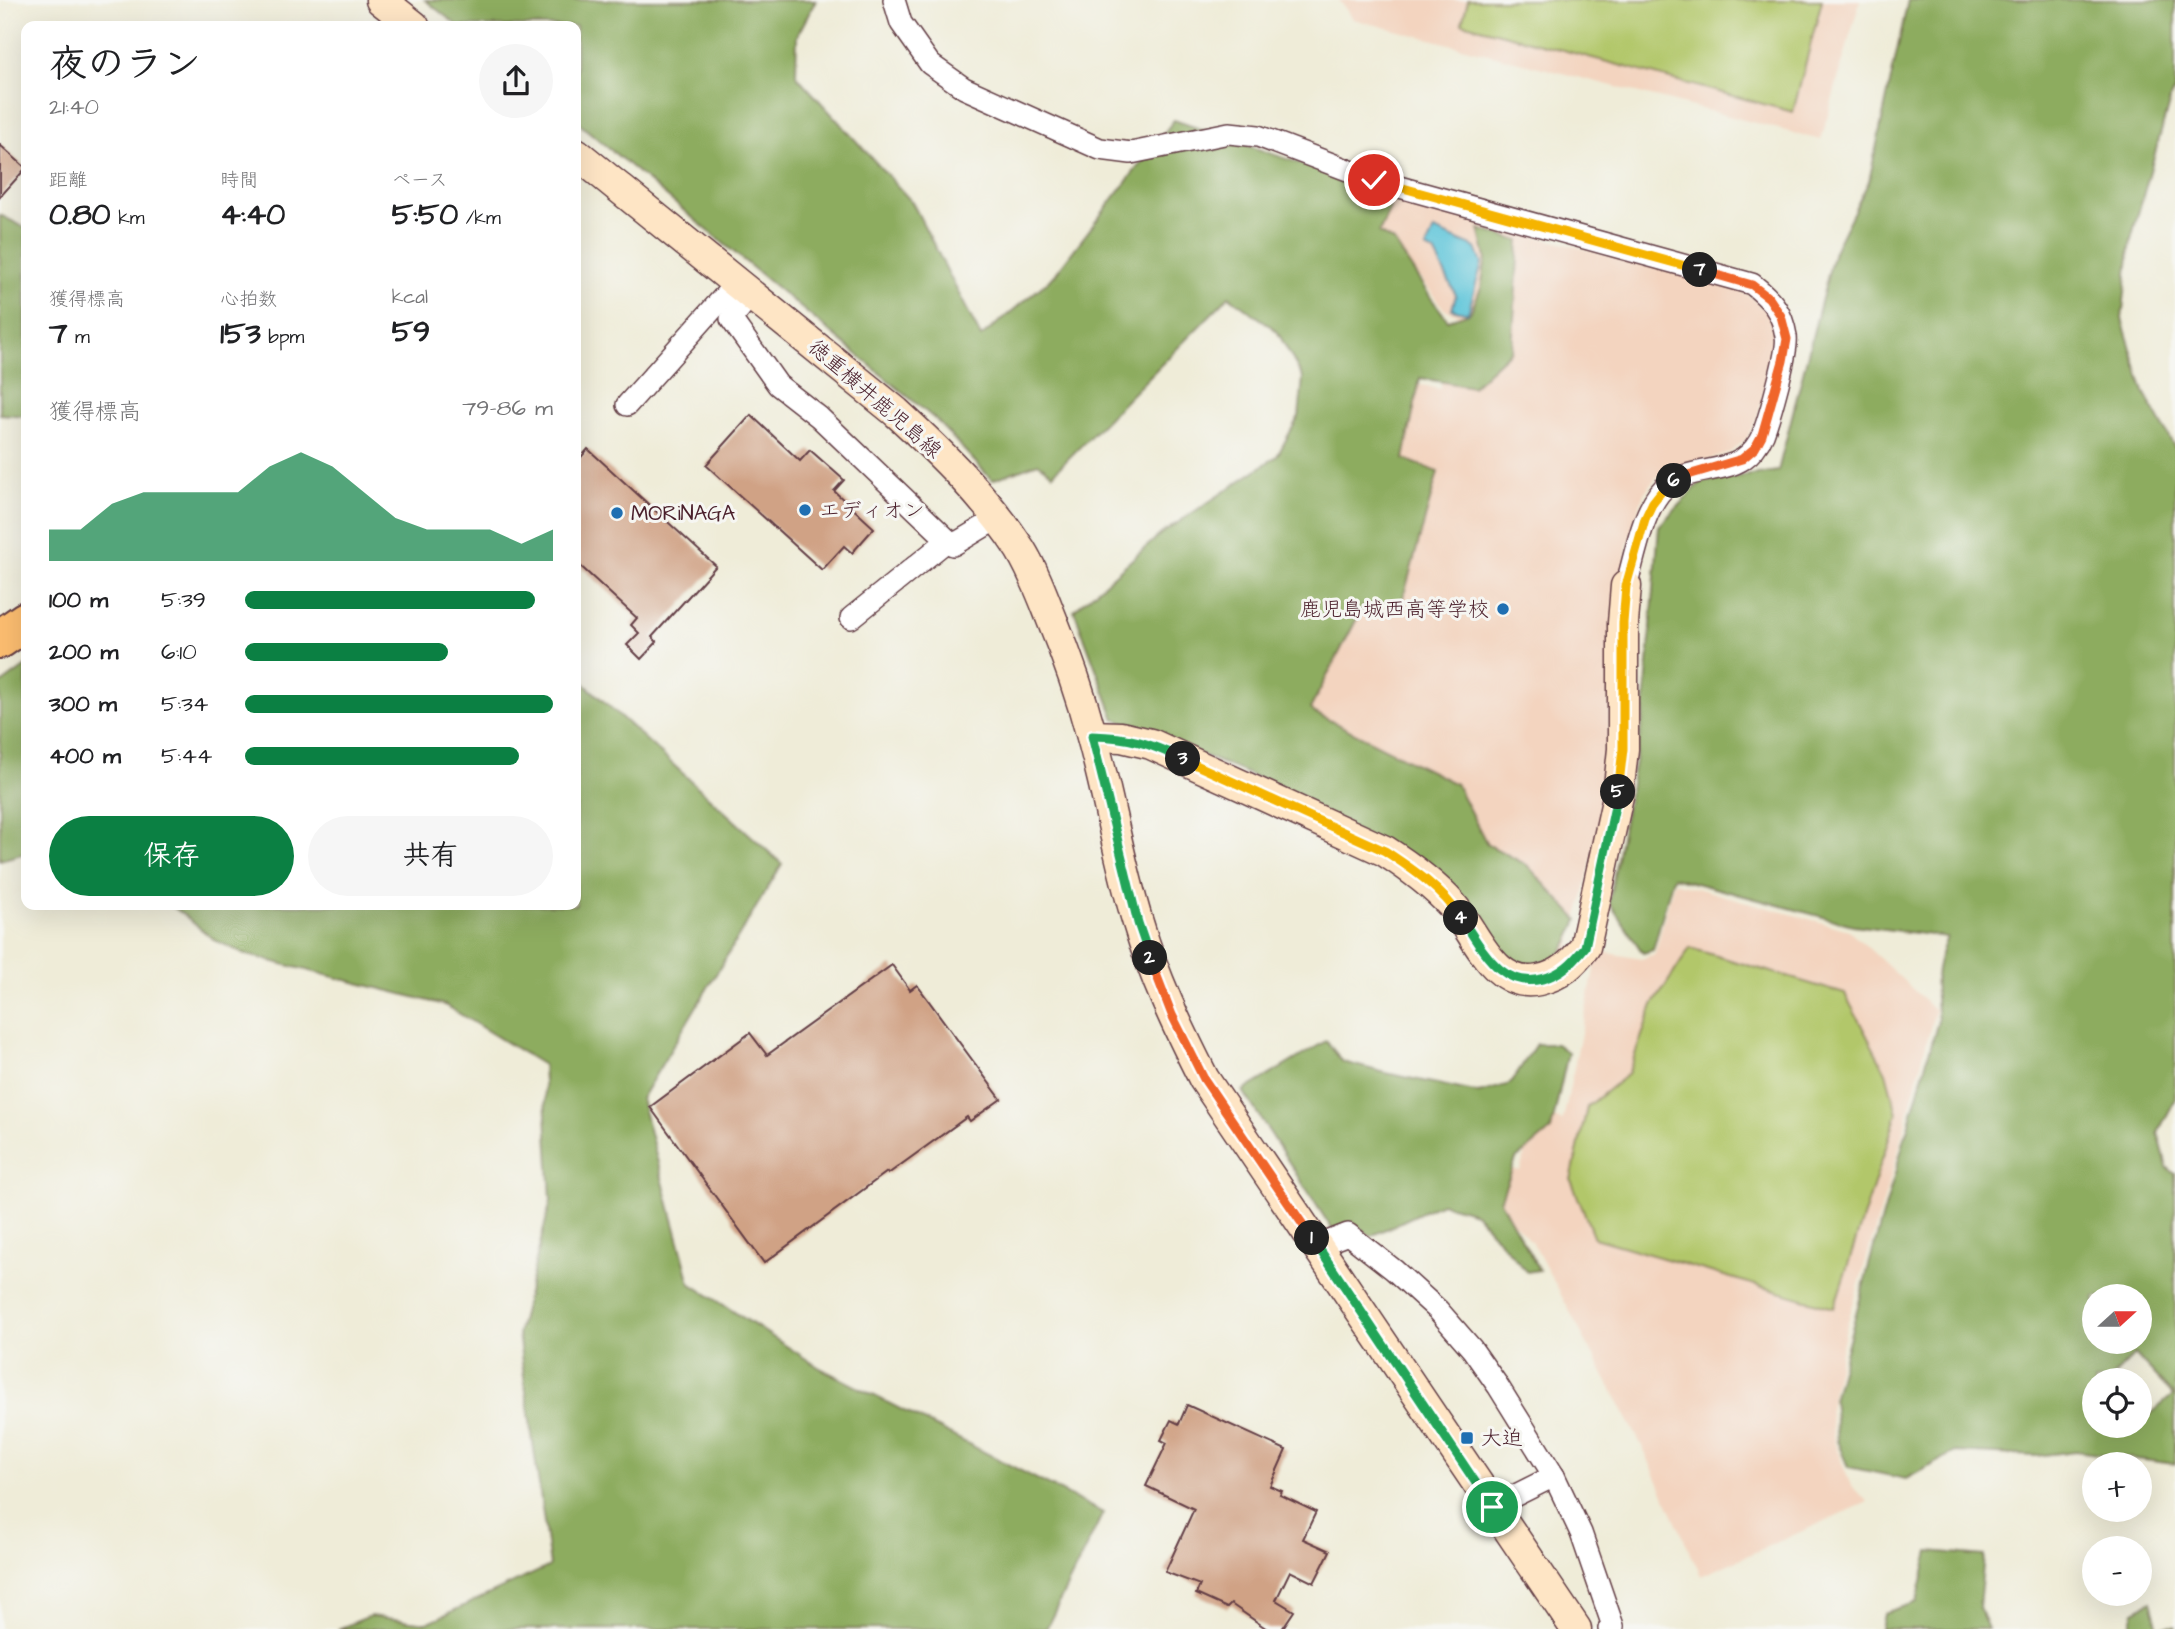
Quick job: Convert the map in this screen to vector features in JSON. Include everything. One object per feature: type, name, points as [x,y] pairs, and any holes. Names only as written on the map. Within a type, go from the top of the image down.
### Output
[{"type":"highway","points":[[0,639],[21,624]]},
{"type":"main road","points":[[381,0],[408,21]]},
{"type":"main road","name":"徳重横井鹿児島線","points":[[581,157],[896,412],[937,450],[998,518],[1021,551],[1067,656],[1092,736],[1138,923],[1172,1015],[1204,1079],[1576,1629]]},
{"type":"main road","points":[[1092,736],[1121,737],[1151,744],[1385,851],[1435,887],[1454,908],[1491,962],[1507,976],[1528,982],[1553,977],[1570,966],[1585,947],[1618,796],[1623,749],[1623,623],[1626,586]]},
{"type":"street","points":[[894,0],[901,23],[930,64],[964,88],[1100,149],[1131,153],[1229,133],[1258,136],[1374,180],[1752,285],[1769,298],[1781,316],[1787,339],[1762,435],[1755,448],[1742,459],[1678,478],[1665,487],[1653,502],[1645,519],[1626,586]]},
{"type":"street","points":[[627,405],[743,289]]},
{"type":"street","points":[[743,289],[731,319],[778,385],[819,417],[947,540],[953,545],[998,518]]},
{"type":"street","points":[[851,618],[947,540]]},
{"type":"street","points":[[1317,1246],[1348,1234],[1394,1270],[1438,1310],[1479,1359],[1554,1476],[1581,1533],[1613,1626],[1609,1629]]},
{"type":"street","points":[[1492,1507],[1554,1476]]},
{"type":"shaded area","points":[[1339,0],[1860,0],[1821,140],[1353,19]]},
{"type":"shaded area","points":[[1375,195],[1732,287],[1751,297],[1769,314],[1775,331],[1775,350],[1756,420],[1747,438],[1731,452],[1670,467],[1656,478],[1644,493],[1627,546],[1609,727],[1606,793],[1582,902],[1568,951],[1555,963],[1520,968],[1503,957],[1465,904],[1270,785],[1406,382],[1440,389],[1447,361],[1471,320],[1444,309],[1410,265],[1384,262],[1362,233]]},
{"type":"shaded area","points":[[1674,882],[1849,930],[1935,1010],[1899,1148],[1845,1332],[1829,1408],[1834,1442],[1851,1486],[1868,1502],[1701,1576],[1641,1444],[1533,1243],[1505,1214],[1449,1169],[1503,1167],[1520,1171],[1536,1113],[1563,1121],[1598,951],[1641,959],[1655,954]]},
{"type":"green space","points":[[425,0],[816,0],[797,36],[796,75],[912,202],[981,337],[1053,277],[1174,120],[1374,189],[1390,208],[1379,233],[1394,242],[1448,320],[1470,313],[1481,288],[1486,258],[1479,229],[1519,241],[1512,350],[1472,387],[1420,378],[1404,459],[1438,472],[1402,602],[1364,605],[1310,709],[1456,784],[1487,844],[1527,865],[1578,920],[1561,953],[1550,962],[1538,966],[1514,960],[1501,949],[1472,909],[1263,780],[1115,719],[1074,610],[1161,534],[1277,456],[1299,416],[1303,378],[1277,331],[1229,296],[1053,474],[1038,463],[992,480],[936,420],[581,125],[581,21],[452,21]]},
{"type":"green space","points":[[1468,0],[1822,0],[1793,112],[1462,23]]},
{"type":"green space","points":[[1908,0],[2175,0],[2175,91],[2171,96],[2131,239],[2122,319],[2144,392],[2175,448],[2175,1100],[2158,1132],[2167,1167],[2175,1174],[2175,1464],[2152,1461],[2152,1452],[2075,1451],[2036,1456],[1955,1452],[1906,1479],[1848,1467],[1837,1441],[1833,1399],[1938,1021],[1936,978],[1947,937],[1853,925],[1673,877],[1653,950],[1643,953],[1609,902],[1644,713],[1659,526],[1701,482],[1778,471],[1834,251],[1869,181]]},
{"type":"green space","points":[[0,215],[21,226],[21,416],[0,414]]},
{"type":"green space","points":[[21,670],[21,854],[0,860],[0,685]]},
{"type":"green space","points":[[581,681],[782,864],[641,1099],[690,1283],[820,1368],[1103,1513],[1046,1629],[338,1629],[370,1616],[427,1623],[550,1566],[518,1333],[551,1200],[543,1065],[445,1005],[247,955],[216,941],[177,910],[581,910]]},
{"type":"green space","points":[[1690,948],[1845,994],[1886,1072],[1897,1113],[1834,1308],[1594,1238],[1571,1180],[1587,1107],[1628,1074],[1653,1005]]},
{"type":"green space","points":[[1326,1041],[1343,1062],[1479,1093],[1510,1084],[1536,1044],[1556,1044],[1568,1053],[1551,1130],[1516,1159],[1500,1201],[1539,1270],[1527,1272],[1475,1213],[1441,1203],[1371,1236],[1352,1222],[1332,1229],[1243,1091]]},
{"type":"green space","points":[[1929,1551],[1984,1556],[1979,1607],[1988,1629],[1881,1629],[1884,1613],[1917,1602]]},
{"type":"green space","points":[[2152,1606],[2158,1627],[2175,1626],[2175,1629],[2129,1629],[2134,1611]]},
{"type":"water","points":[[1434,230],[1476,248],[1482,263],[1468,313],[1452,309],[1456,295],[1434,252],[1426,248]]},
{"type":"building","points":[[0,145],[21,164],[21,174],[0,197]]},
{"type":"building","name":"エディオン","points":[[751,415],[800,461],[810,450],[844,480],[834,491],[874,528],[852,553],[844,546],[822,570],[706,465]]},
{"type":"building","name":"MORiNAGA","points":[[588,449],[716,566],[652,637],[657,642],[641,659],[627,645],[639,633],[631,625],[637,618],[581,567],[581,457]]},
{"type":"building","points":[[892,965],[910,990],[917,985],[1001,1099],[970,1121],[967,1117],[888,1174],[887,1172],[764,1263],[650,1107],[750,1033],[767,1055]]},
{"type":"building","points":[[1187,1405],[1286,1450],[1270,1486],[1282,1491],[1280,1495],[1316,1512],[1303,1539],[1330,1551],[1314,1583],[1290,1571],[1276,1600],[1294,1611],[1282,1629],[1267,1629],[1231,1604],[1227,1608],[1196,1594],[1200,1585],[1165,1572],[1194,1509],[1146,1486],[1167,1443],[1161,1440],[1171,1420],[1179,1424]]},
{"type":"place","name":"エディオン","points":[[805,510]]},
{"type":"place","name":"MORiNAGA","points":[[617,513]]},
{"type":"place","name":"鹿児島城西高等学校","points":[[1503,609]]},
{"type":"place","name":"大迫","points":[[1467,1438]]},
{"type":"route","points":[[1374,180],[1752,285],[1769,298],[1781,316],[1787,339],[1762,435],[1755,448],[1742,459],[1678,478],[1665,487],[1653,502],[1645,519],[1626,586],[1623,623],[1623,749],[1618,796],[1585,947],[1570,966],[1553,977],[1528,982],[1507,976],[1491,962],[1454,908],[1435,887],[1385,851],[1151,744],[1121,737],[1092,736],[1138,923],[1172,1015],[1204,1079],[1492,1507]]}]
